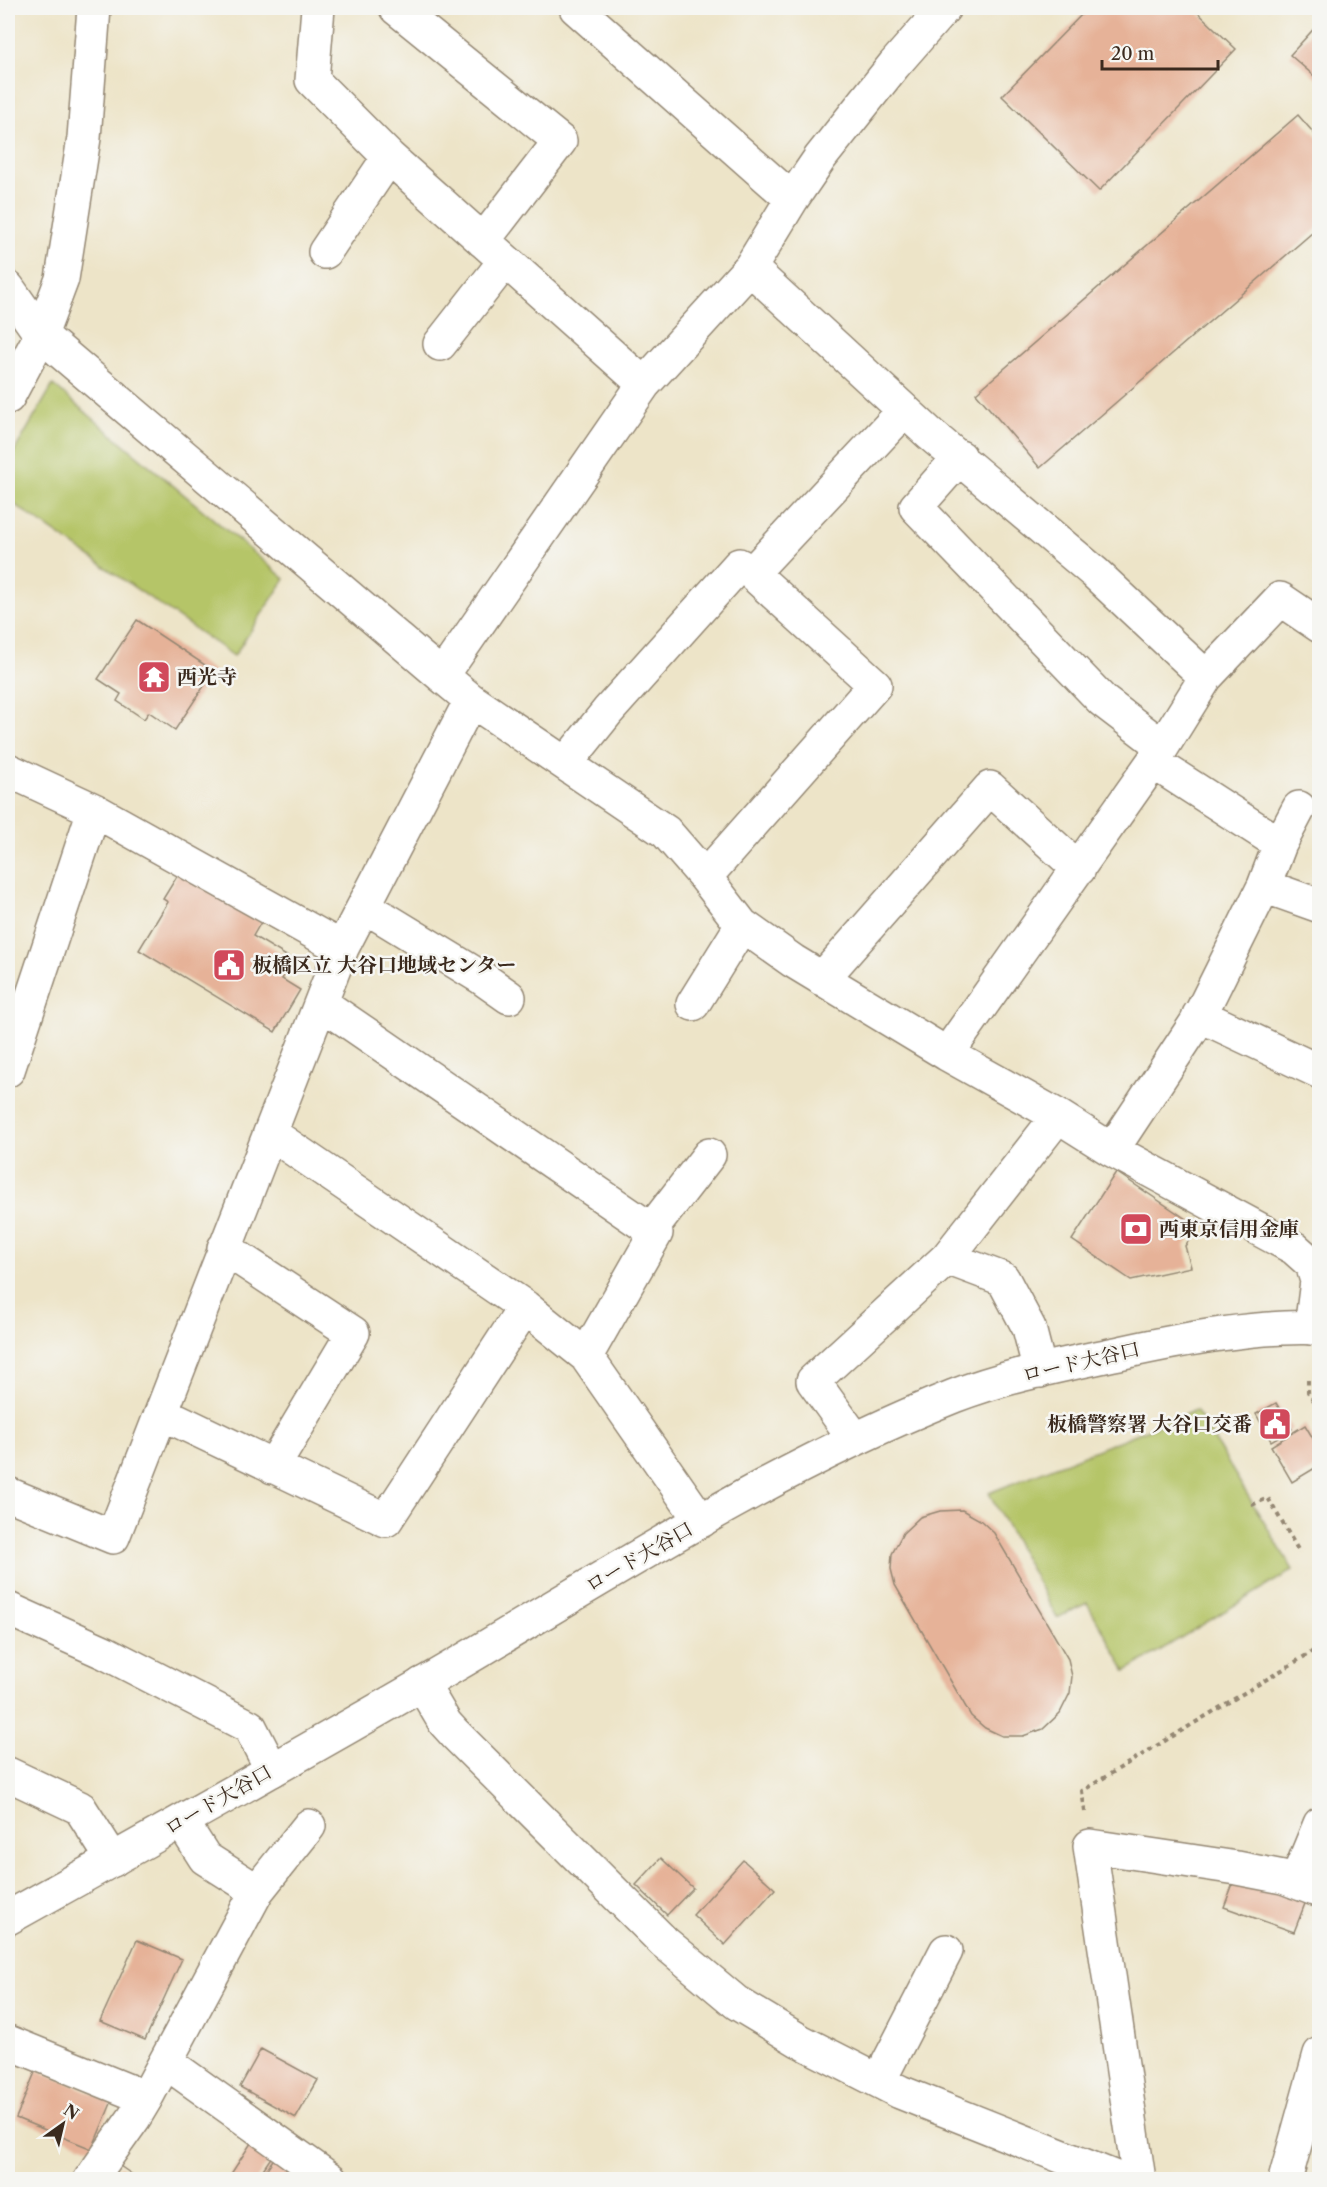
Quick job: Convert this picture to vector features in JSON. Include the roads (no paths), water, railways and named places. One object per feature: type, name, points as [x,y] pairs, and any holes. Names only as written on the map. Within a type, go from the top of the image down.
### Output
[{"type":"street","points":[[8,397],[41,334],[62,279],[84,138],[94,8]]},
{"type":"street","points":[[318,8],[312,80],[389,157],[644,384]]},
{"type":"street","points":[[396,8],[560,141],[440,344]]},
{"type":"street","points":[[576,8],[792,199]]},
{"type":"street","points":[[442,676],[644,384],[750,268],[820,158],[944,8]]},
{"type":"street","points":[[325,252],[389,157]]},
{"type":"street","points":[[750,268],[904,411],[1094,572],[1206,677]]},
{"type":"street","points":[[8,288],[41,334],[471,700],[666,832],[742,925],[793,962],[947,1054],[1058,1116],[1112,1150],[1294,1248],[1312,1264],[1317,1281],[1315,1328]]},
{"type":"street","points":[[8,322],[41,334]]},
{"type":"street","points":[[752,573],[904,411]]},
{"type":"street","points":[[960,457],[916,507],[1103,701],[1158,754],[1280,844]]},
{"type":"street","points":[[566,764],[608,711],[739,565],[752,573],[874,685],[705,877]]},
{"type":"street","points":[[947,1054],[1079,869],[1158,754],[1206,677],[1280,599],[1320,626]]},
{"type":"street","points":[[8,1494],[113,1537],[342,948],[471,700]]},
{"type":"street","points":[[8,770],[94,810],[342,948]]},
{"type":"street","points":[[822,979],[990,788],[1079,869]]},
{"type":"street","points":[[1112,1150],[1199,1015],[1264,886],[1280,844],[1299,808]]},
{"type":"street","points":[[8,1070],[94,810]]},
{"type":"street","points":[[1264,886],[1320,906]]},
{"type":"street","points":[[364,906],[509,997]]},
{"type":"street","points":[[693,1004],[742,925]]},
{"type":"street","points":[[321,1003],[656,1233],[586,1356]]},
{"type":"street","points":[[1199,1015],[1320,1072]]},
{"type":"street","points":[[855,1439],[813,1381],[947,1258],[1058,1116]]},
{"type":"street","points":[[270,1133],[525,1307],[586,1356],[701,1521]]},
{"type":"street","points":[[651,1230],[710,1155]]},
{"type":"street","points":[[224,1248],[353,1333],[273,1467]]},
{"type":"street","points":[[947,1258],[1003,1279],[1029,1328],[1040,1371]]},
{"type":"street","points":[[162,1413],[386,1520],[525,1307]]},
{"type":"street","name":"ロード大谷口","points":[[8,1918],[182,1822],[701,1521],[855,1439],[958,1395],[1040,1371],[1184,1339],[1256,1331],[1315,1328]]},
{"type":"street","points":[[8,1609],[106,1653],[250,1727],[272,1770]]},
{"type":"street","points":[[422,1684],[445,1723],[455,1734],[664,1942],[737,2003],[800,2041],[879,2081],[1121,2180]]},
{"type":"street","points":[[8,1774],[80,1808],[113,1860]]},
{"type":"street","points":[[182,1822],[205,1858],[257,1891]]},
{"type":"street","points":[[1139,2180],[1090,1846],[1237,1868],[1282,1877],[1308,1887],[1320,1824]]},
{"type":"street","points":[[90,2180],[146,2098],[257,1891],[309,1826]]},
{"type":"street","points":[[879,2081],[946,1951]]},
{"type":"street","points":[[8,2042],[146,2098]]},
{"type":"street","points":[[1285,2180],[1320,2054]]},
{"type":"street","points":[[166,2062],[331,2180]]},
{"type":"place","name":"西光寺","points":[[154,677]]},
{"type":"place","name":"板橋区立 大谷口地域センター","points":[[229,965]]},
{"type":"place","name":"西東京信用金庫","points":[[1136,1229]]},
{"type":"place","name":"板橋警察署 大谷口交番","points":[[1275,1424]]}]
